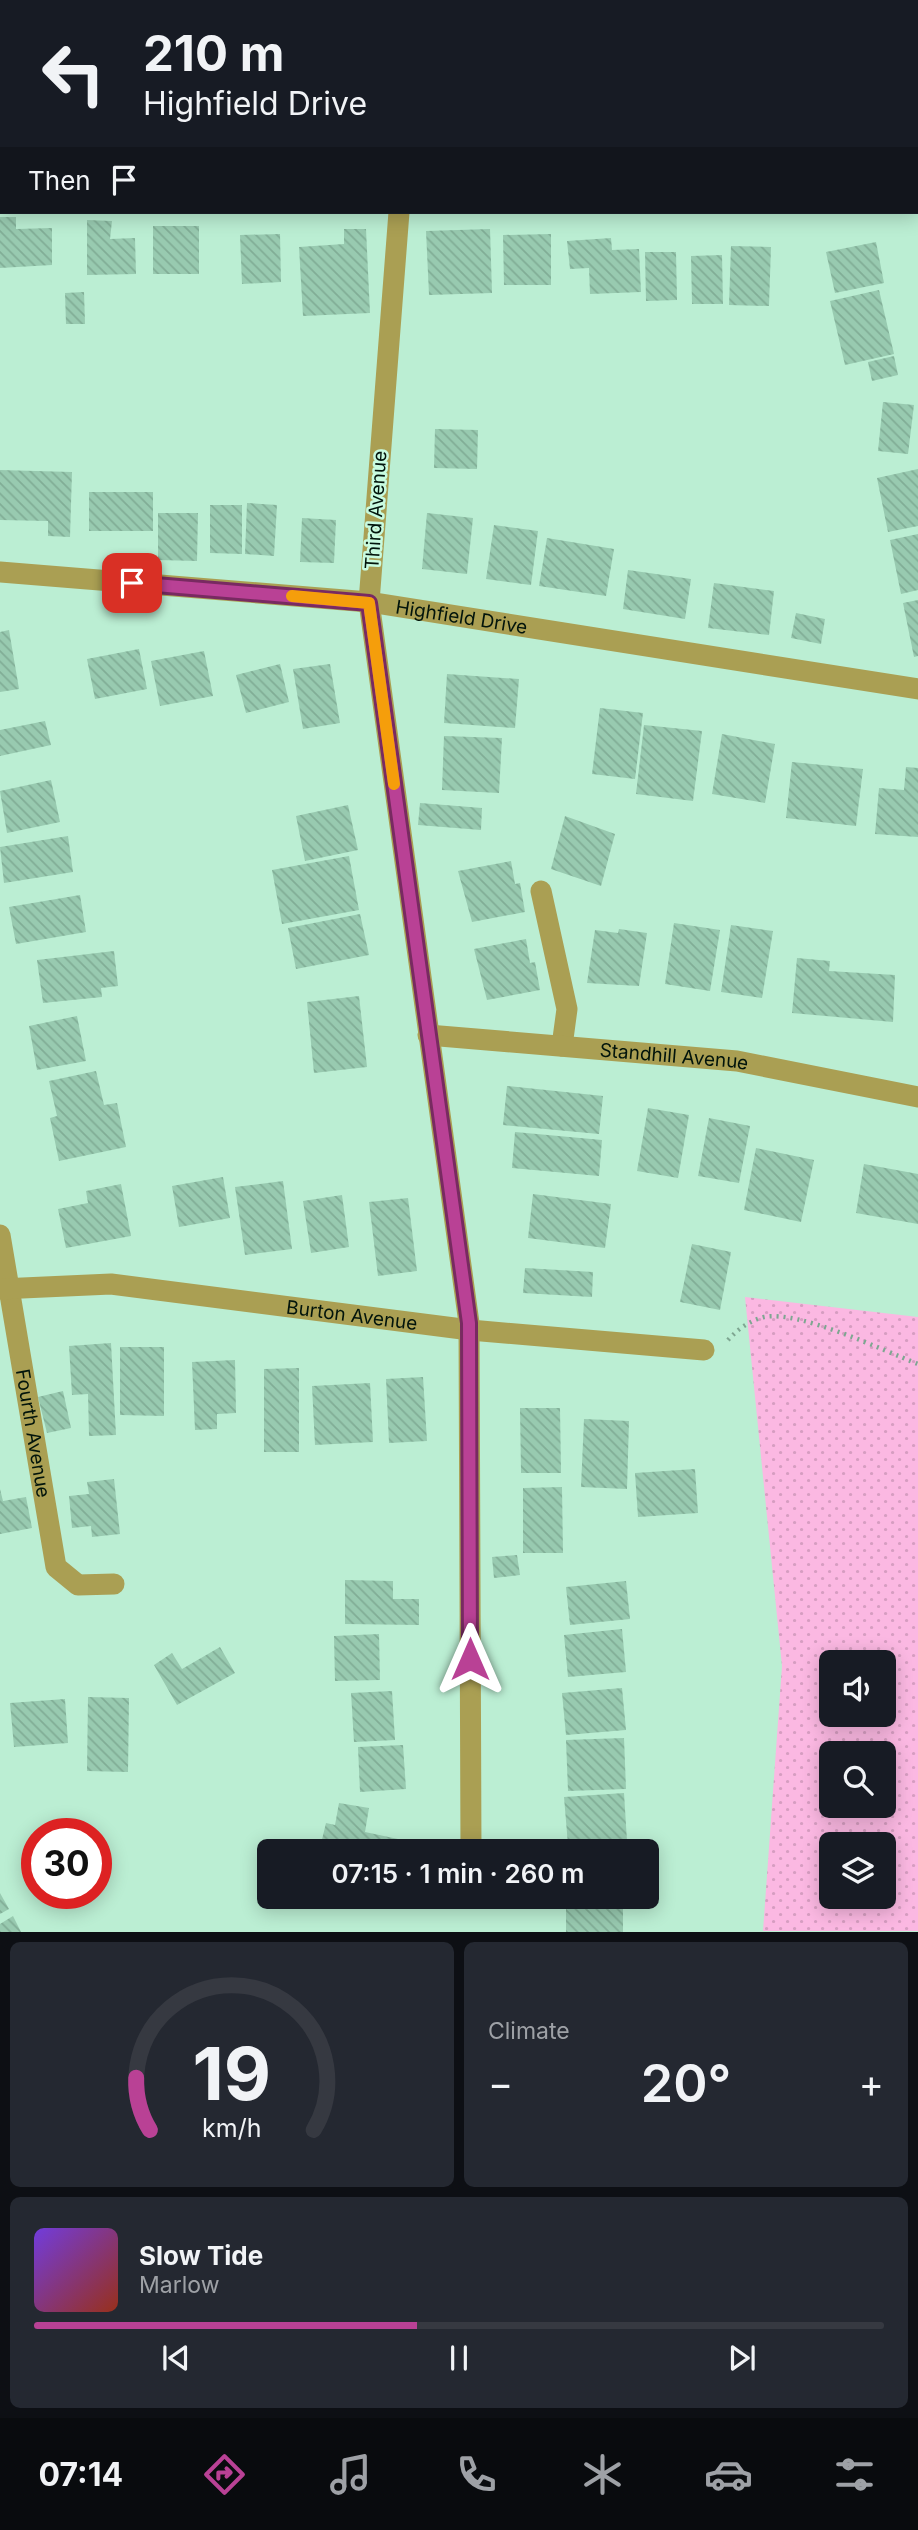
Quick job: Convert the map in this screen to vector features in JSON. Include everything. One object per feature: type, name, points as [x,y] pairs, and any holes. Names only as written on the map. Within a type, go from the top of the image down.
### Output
[{"type":"street","name":"Third Avenue","points":[[399,214],[369,603],[470,1330],[471,1839]]},
{"type":"street","name":"Highfield Drive","points":[[0,572],[369,603],[918,689]]},
{"type":"street","points":[[541,891],[567,1009],[562,1046]]},
{"type":"street","name":"Standhill Avenue","points":[[428,1035],[737,1061],[918,1097]]},
{"type":"street","name":"Fourth Avenue","points":[[0,1235],[4,1288],[57,1567],[78,1585],[114,1584]]},
{"type":"street","name":"Burton Avenue","points":[[4,1288],[111,1284],[470,1330],[714,1347]]},
{"type":"path","points":[[714,1347],[747,1323],[767,1317],[798,1318],[918,1364]]},
{"type":"shaded area","points":[[745,1297],[918,1317],[918,1931],[763,1931],[782,1666]]},
{"type":"building","points":[[0,217],[16,217],[16,229],[52,228],[52,265],[0,268]]},
{"type":"building","points":[[87,220],[112,221],[110,239],[135,238],[136,274],[87,275]]},
{"type":"building","points":[[153,226],[199,226],[199,274],[153,274]]},
{"type":"building","points":[[344,229],[366,229],[370,313],[303,316],[299,247],[344,244]]},
{"type":"building","points":[[490,229],[492,293],[429,295],[426,231]]},
{"type":"building","points":[[280,234],[281,282],[242,284],[240,235]]},
{"type":"building","points":[[551,234],[551,285],[504,285],[503,235]]},
{"type":"building","points":[[611,238],[612,250],[639,249],[641,292],[590,294],[589,268],[570,269],[567,241]]},
{"type":"building","points":[[876,242],[884,283],[835,293],[826,252]]},
{"type":"building","points":[[731,246],[771,247],[769,306],[729,305]]},
{"type":"building","points":[[645,252],[676,252],[677,300],[646,301]]},
{"type":"building","points":[[722,255],[723,304],[692,304],[691,256]]},
{"type":"building","points":[[879,290],[894,354],[845,365],[830,301]]},
{"type":"building","points":[[84,292],[85,324],[66,324],[65,293]]},
{"type":"building","points":[[894,356],[898,375],[872,381],[868,362]]},
{"type":"building","points":[[883,402],[914,405],[908,454],[878,451]]},
{"type":"building","points":[[435,429],[478,430],[477,469],[434,468]]},
{"type":"building","points":[[918,469],[918,526],[888,532],[877,478]]},
{"type":"building","points":[[0,470],[72,472],[70,537],[48,536],[48,521],[0,520]]},
{"type":"building","points":[[89,492],[153,492],[153,531],[89,531]]},
{"type":"building","points":[[247,503],[277,505],[274,556],[245,554]]},
{"type":"building","points":[[210,505],[242,505],[242,554],[210,553]]},
{"type":"building","points":[[158,513],[198,513],[197,561],[158,560]]},
{"type":"building","points":[[427,513],[473,518],[467,574],[422,569]]},
{"type":"building","points":[[302,518],[336,520],[334,563],[300,562]]},
{"type":"building","points":[[494,525],[538,531],[531,585],[486,579]]},
{"type":"building","points":[[918,534],[918,590],[901,594],[890,540]]},
{"type":"building","points":[[547,538],[614,549],[606,596],[539,586]]},
{"type":"building","points":[[628,570],[691,579],[685,619],[623,609]]},
{"type":"building","points":[[714,583],[774,591],[769,635],[708,628]]},
{"type":"building","points":[[918,600],[918,656],[914,657],[903,603]]},
{"type":"building","points":[[796,613],[825,619],[821,644],[791,638]]},
{"type":"building","points":[[9,630],[19,689],[0,692],[0,632]]},
{"type":"building","points":[[139,649],[147,689],[95,699],[87,659]]},
{"type":"building","points":[[204,651],[213,696],[160,706],[151,661]]},
{"type":"building","points":[[280,664],[289,702],[246,713],[236,675]]},
{"type":"building","points":[[330,664],[340,723],[303,729],[293,669]]},
{"type":"building","points":[[447,674],[519,679],[515,728],[444,723]]},
{"type":"building","points":[[600,708],[643,713],[635,779],[592,774]]},
{"type":"building","points":[[45,721],[51,745],[0,756],[0,730]]},
{"type":"building","points":[[644,725],[702,731],[693,801],[636,794]]},
{"type":"building","points":[[722,734],[775,744],[765,803],[712,794]]},
{"type":"building","points":[[444,736],[502,738],[499,793],[442,790]]},
{"type":"building","points":[[792,762],[863,769],[856,826],[786,818]]},
{"type":"building","points":[[906,767],[918,768],[918,837],[875,834],[879,788],[904,790]]},
{"type":"building","points":[[51,780],[60,822],[7,833],[0,791]]},
{"type":"building","points":[[420,803],[482,808],[481,830],[418,825]]},
{"type":"building","points":[[348,805],[358,850],[305,861],[296,816]]},
{"type":"building","points":[[565,816],[615,834],[601,886],[551,869]]},
{"type":"building","points":[[68,836],[73,872],[4,883],[0,847]]},
{"type":"building","points":[[349,856],[359,910],[282,924],[272,870]]},
{"type":"building","points":[[511,861],[515,884],[520,883],[525,912],[472,922],[458,871]]},
{"type":"building","points":[[80,895],[86,932],[16,944],[9,907]]},
{"type":"building","points":[[360,914],[369,955],[296,969],[288,928]]},
{"type":"building","points":[[674,923],[720,930],[710,991],[665,984]]},
{"type":"building","points":[[731,925],[773,931],[762,998],[721,992]]},
{"type":"building","points":[[619,929],[647,933],[639,986],[587,983],[595,930],[618,933]]},
{"type":"building","points":[[526,939],[530,963],[535,962],[540,990],[487,1000],[474,949]]},
{"type":"building","points":[[114,951],[118,986],[101,988],[102,997],[43,1003],[37,960]]},
{"type":"building","points":[[797,958],[830,961],[829,971],[895,975],[893,1022],[792,1013]]},
{"type":"building","points":[[359,996],[367,1067],[314,1073],[307,1002]]},
{"type":"building","points":[[77,1016],[86,1061],[37,1070],[29,1026]]},
{"type":"building","points":[[96,1071],[104,1105],[117,1103],[126,1147],[59,1161],[50,1118],[57,1116],[49,1081]]},
{"type":"building","points":[[507,1086],[603,1096],[599,1134],[503,1125]]},
{"type":"building","points":[[648,1108],[689,1115],[678,1178],[637,1171]]},
{"type":"building","points":[[709,1118],[750,1126],[739,1183],[698,1176]]},
{"type":"building","points":[[515,1132],[602,1140],[599,1176],[512,1168]]},
{"type":"building","points":[[756,1148],[814,1160],[801,1222],[744,1210]]},
{"type":"building","points":[[864,1164],[918,1174],[918,1224],[856,1213]]},
{"type":"building","points":[[223,1177],[230,1218],[179,1227],[172,1186]]},
{"type":"building","points":[[283,1181],[292,1249],[245,1255],[235,1187]]},
{"type":"building","points":[[121,1184],[131,1236],[66,1248],[58,1209],[88,1203],[86,1191]]},
{"type":"building","points":[[533,1194],[611,1204],[605,1248],[528,1238]]},
{"type":"building","points":[[342,1195],[349,1247],[311,1253],[303,1201]]},
{"type":"building","points":[[408,1198],[417,1271],[378,1276],[369,1202]]},
{"type":"building","points":[[692,1244],[731,1252],[720,1310],[680,1302]]},
{"type":"building","points":[[525,1268],[593,1272],[592,1297],[523,1293]]},
{"type":"building","points":[[111,1343],[116,1435],[89,1436],[88,1394],[72,1395],[69,1346]]},
{"type":"building","points":[[120,1347],[164,1347],[164,1416],[120,1415]]},
{"type":"building","points":[[235,1360],[236,1413],[217,1414],[217,1429],[195,1430],[192,1362]]},
{"type":"building","points":[[299,1368],[299,1452],[264,1452],[264,1369]]},
{"type":"building","points":[[423,1377],[427,1441],[389,1443],[386,1379]]},
{"type":"building","points":[[370,1383],[373,1442],[315,1445],[312,1386]]},
{"type":"building","points":[[63,1391],[71,1428],[47,1433],[38,1397]]},
{"type":"building","points":[[520,1408],[560,1408],[561,1473],[521,1473]]},
{"type":"building","points":[[584,1419],[629,1421],[627,1489],[581,1487]]},
{"type":"building","points":[[695,1469],[698,1513],[638,1517],[635,1473]]},
{"type":"building","points":[[114,1479],[120,1534],[92,1537],[91,1526],[72,1528],[69,1496],[89,1494],[87,1482]]},
{"type":"building","points":[[562,1487],[563,1553],[523,1553],[523,1488]]},
{"type":"building","points":[[0,1489],[3,1501],[26,1497],[32,1528],[0,1534]]},
{"type":"building","points":[[517,1555],[520,1575],[494,1578],[492,1557]]},
{"type":"building","points":[[345,1580],[393,1581],[393,1599],[419,1599],[419,1625],[345,1624]]},
{"type":"building","points":[[626,1581],[630,1619],[570,1625],[566,1587]]},
{"type":"building","points":[[622,1629],[626,1672],[568,1677],[564,1635]]},
{"type":"building","points":[[379,1634],[380,1680],[335,1681],[334,1636]]},
{"type":"building","points":[[220,1647],[235,1673],[177,1705],[154,1665],[172,1653],[182,1669]]},
{"type":"building","points":[[622,1688],[626,1730],[566,1735],[562,1693]]},
{"type":"building","points":[[392,1691],[395,1740],[354,1742],[351,1693]]},
{"type":"building","points":[[88,1697],[129,1698],[128,1772],[87,1771]]},
{"type":"building","points":[[65,1699],[68,1743],[14,1747],[10,1703]]},
{"type":"building","points":[[624,1738],[626,1789],[568,1791],[566,1740]]},
{"type":"building","points":[[403,1745],[406,1789],[360,1792],[358,1747]]},
{"type":"building","points":[[624,1793],[627,1839],[568,1839],[564,1797]]},
{"type":"building","points":[[339,1803],[369,1808],[365,1832],[398,1839],[322,1839],[326,1823],[335,1825]]},
{"type":"building","points":[[0,1893],[9,1909],[0,1914]]},
{"type":"building","points":[[566,1909],[623,1909],[623,1932],[566,1932]]},
{"type":"building","points":[[13,1916],[21,1932],[0,1932],[0,1924]]},
{"type":"slow traffic","points":[[292,596],[369,603],[394,784]]},
{"type":"route","points":[[132,583],[369,603],[469,1323],[470,1659]]}]
